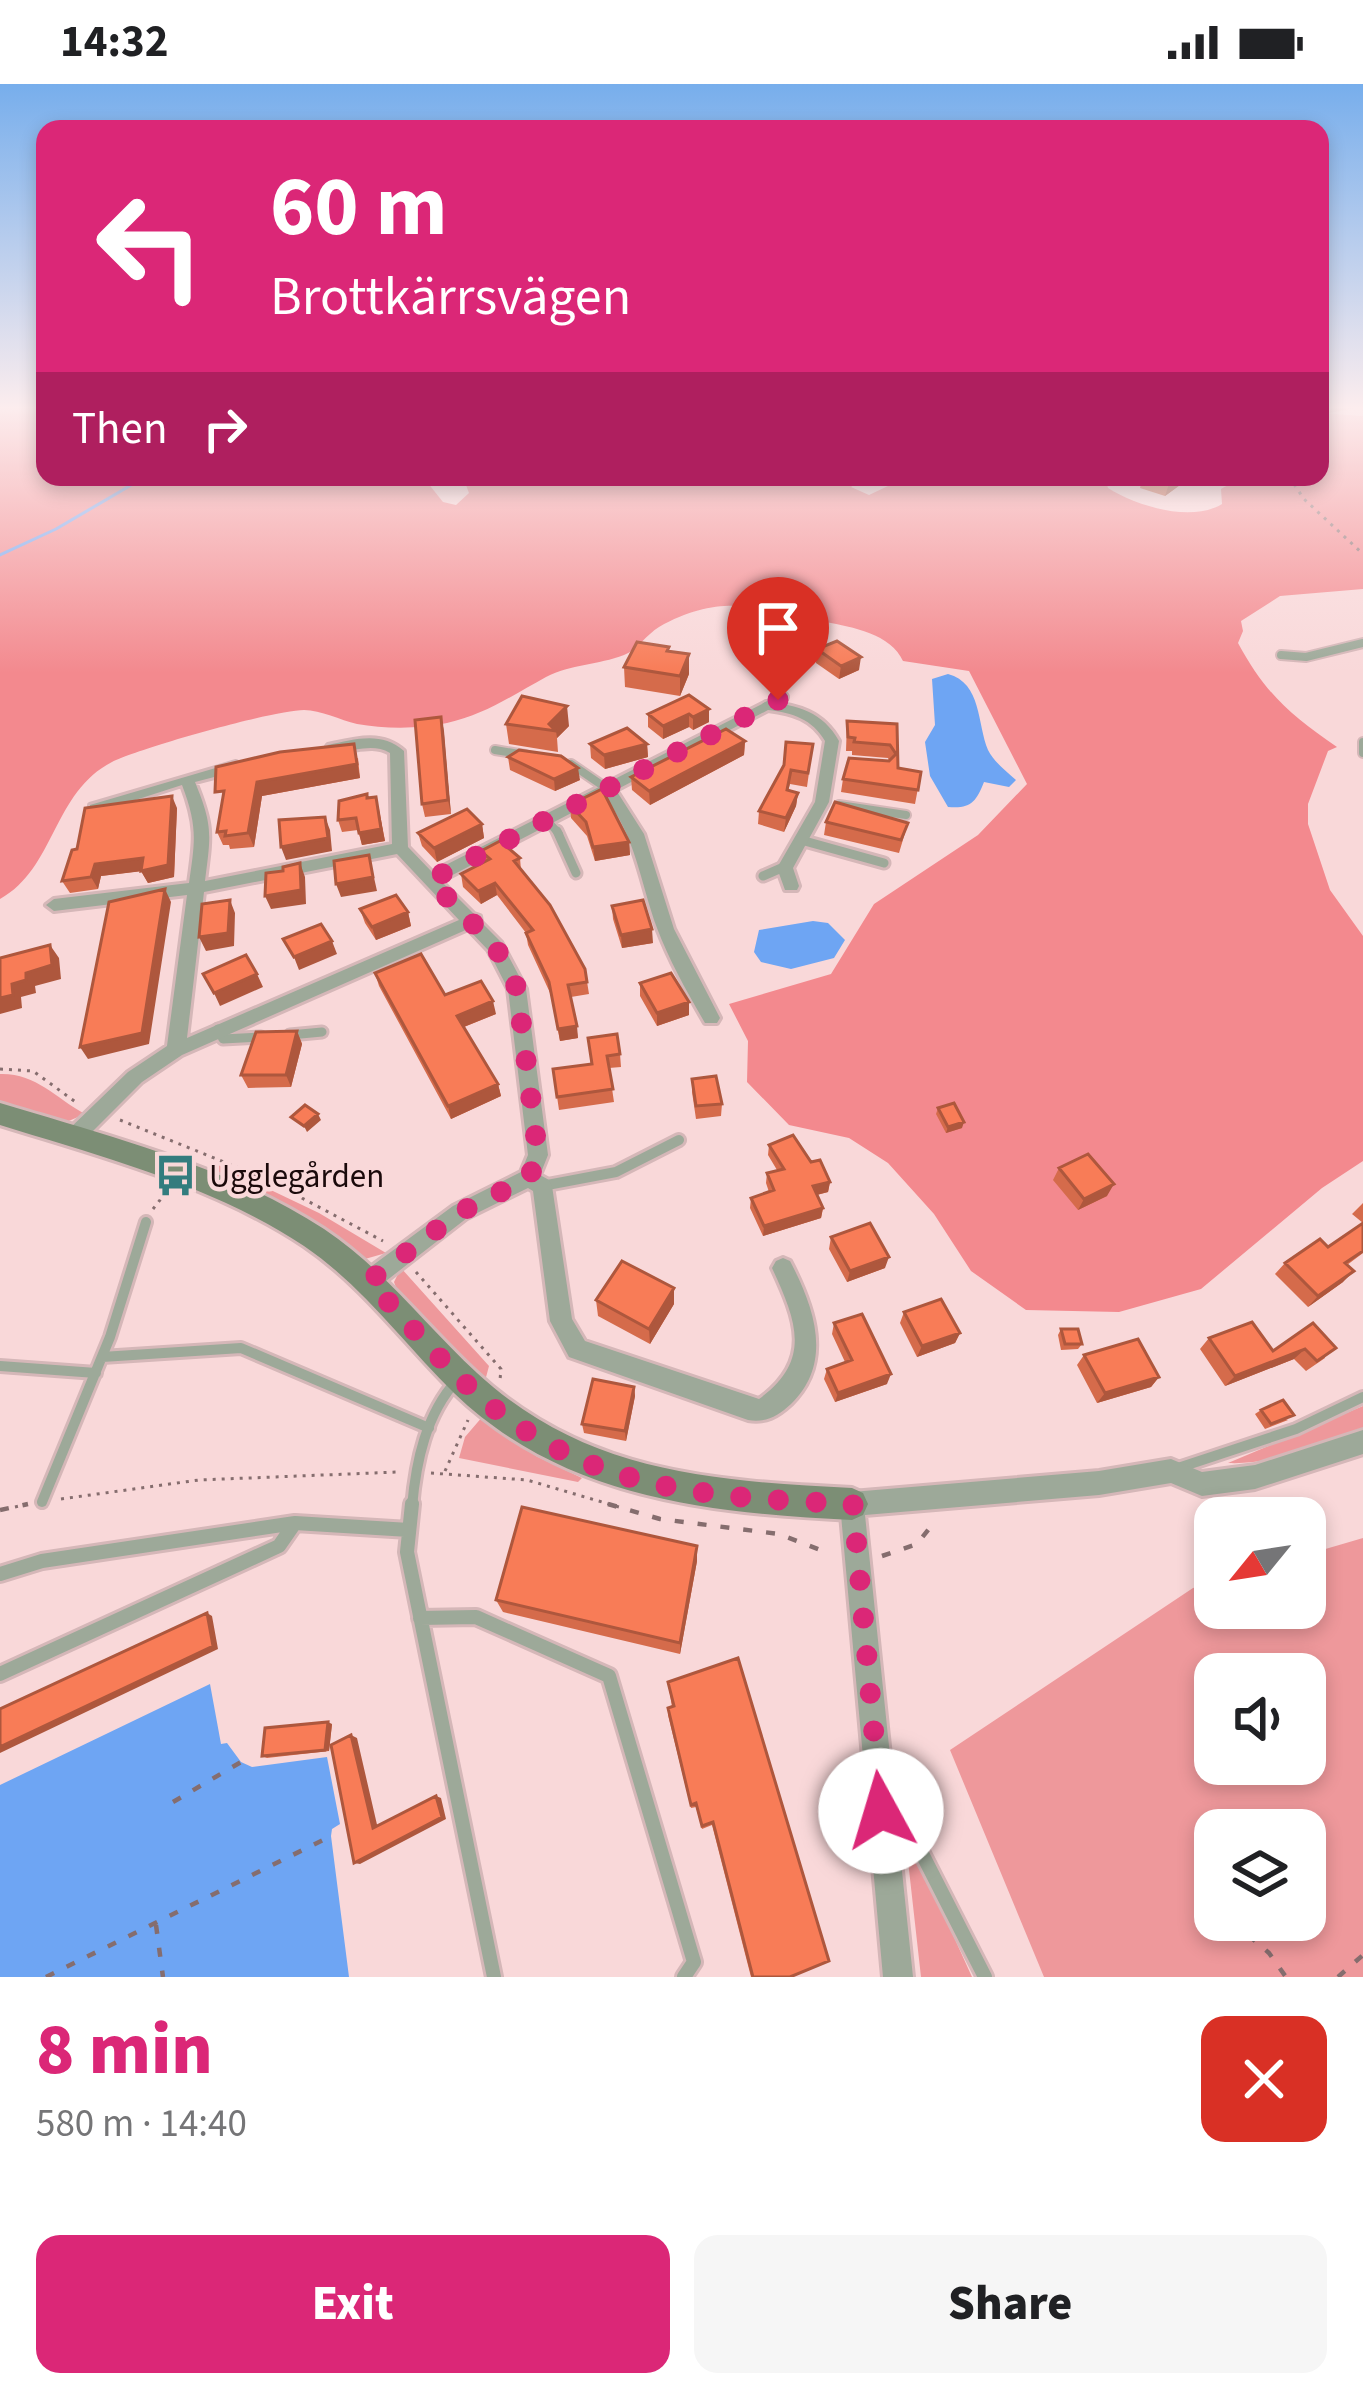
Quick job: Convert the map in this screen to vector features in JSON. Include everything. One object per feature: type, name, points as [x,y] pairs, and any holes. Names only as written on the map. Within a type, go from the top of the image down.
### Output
[{"type":"street","points":[[430,880],[776,699],[816,719],[832,741],[822,802],[786,866],[791,886]]},
{"type":"street","points":[[320,750],[380,741],[393,746],[400,848],[495,946],[517,988],[538,1155],[536,1182],[561,1321],[577,1348],[762,1411],[791,1387],[808,1346],[801,1301],[783,1268]]},
{"type":"street","points":[[95,808],[262,761]]},
{"type":"street","points":[[176,1050],[202,818],[188,779]]},
{"type":"street","points":[[605,788],[645,845],[661,915],[711,1018]]},
{"type":"street","points":[[54,905],[197,889],[400,848]]},
{"type":"street","points":[[73,1138],[135,1077],[176,1050],[473,920]]},
{"type":"street","points":[[0,1114],[258,1207],[316,1238],[369,1281],[484,1400],[530,1432],[609,1473],[657,1488],[721,1498],[853,1504],[1099,1483],[1172,1471],[1202,1484],[1255,1478],[1363,1442]]},
{"type":"street","points":[[369,1281],[460,1212],[536,1182]]},
{"type":"street","points":[[853,1504],[898,1977]]},
{"type":"lane","points":[[1281,655],[1306,657],[1363,643]]},
{"type":"lane","points":[[1363,742],[1363,753]]},
{"type":"lane","points":[[496,750],[531,756]]},
{"type":"lane","points":[[566,761],[605,788]]},
{"type":"lane","points":[[830,762],[849,764]]},
{"type":"lane","points":[[822,802],[905,815]]},
{"type":"lane","points":[[546,819],[559,834],[575,873]]},
{"type":"lane","points":[[801,840],[884,863]]},
{"type":"lane","points":[[763,876],[786,866]]},
{"type":"lane","points":[[218,1030],[223,1039],[322,1032]]},
{"type":"lane","points":[[536,1182],[616,1172],[680,1140]]},
{"type":"lane","points":[[43,1502],[102,1357],[146,1222]]},
{"type":"lane","points":[[102,1357],[241,1348],[429,1428]]},
{"type":"lane","points":[[0,1366],[96,1373]]},
{"type":"lane","points":[[461,1376],[437,1402],[415,1472],[407,1552],[494,1977]]},
{"type":"lane","points":[[1172,1471],[1296,1429],[1363,1397]]},
{"type":"lane","points":[[0,1574],[42,1561],[295,1523],[409,1530]]},
{"type":"lane","points":[[0,1673],[279,1546],[295,1523]]},
{"type":"lane","points":[[420,1618],[476,1617],[609,1676],[694,1962],[684,1977]]},
{"type":"lane","points":[[875,1764],[985,1977]]},
{"type":"path","points":[[1302,496],[1363,554]]},
{"type":"path","points":[[146,1222],[167,1191]]},
{"type":"path","points":[[0,1510],[200,1480],[415,1472],[527,1480],[660,1519],[779,1534],[823,1553],[859,1557],[887,1556],[917,1544],[941,1513],[939,1497]]},
{"type":"path","points":[[173,1802],[242,1762]]},
{"type":"path","points":[[46,1977],[331,1836]]},
{"type":"path","points":[[156,1924],[163,1977]]},
{"type":"path","points":[[1256,1941],[1286,1977]]},
{"type":"path","points":[[1338,1977],[1363,1955]]},
{"type":"shaded area","points":[[0,496],[438,496],[456,505],[465,496],[1124,496],[1149,506],[1195,512],[1222,504],[1221,496],[1363,496],[1363,589],[1280,596],[1241,621],[1238,643],[1280,702],[1337,747],[1328,751],[1308,804],[1308,824],[1330,890],[1363,936],[1363,1161],[1322,1188],[1201,1289],[1119,1312],[1026,1310],[971,1271],[934,1214],[888,1163],[849,1138],[789,1125],[747,1082],[748,1041],[729,1004],[831,974],[874,904],[978,835],[1027,784],[969,671],[903,661],[890,644],[870,633],[762,608],[703,609],[659,627],[624,655],[555,673],[486,710],[447,723],[379,727],[304,710],[177,739],[112,762],[93,775],[77,792],[32,869],[0,899]]},
{"type":"shaded area","points":[[0,1074],[35,1082],[85,1114],[64,1123],[0,1103]]},
{"type":"shaded area","points":[[218,1165],[319,1213],[386,1253],[365,1259],[290,1207],[213,1173]]},
{"type":"shaded area","points":[[401,1268],[489,1366],[485,1381],[398,1293],[394,1282]]},
{"type":"shaded area","points":[[1363,1406],[1363,1429],[1279,1458],[1228,1463]]},
{"type":"shaded area","points":[[483,1416],[536,1456],[582,1478],[578,1482],[459,1458],[465,1437]]},
{"type":"shaded area","points":[[1363,1538],[1363,1977],[1044,1977],[950,1750],[1193,1588],[1194,1629],[1326,1629],[1326,1549]]},
{"type":"shaded area","points":[[906,1843],[912,1844],[972,1977],[921,1977]]},
{"type":"water","points":[[948,674],[973,695],[988,750],[1016,780],[1009,787],[984,782],[972,803],[962,807],[948,807],[930,776],[925,742],[935,725],[932,679]]},
{"type":"water","points":[[828,923],[845,940],[834,958],[791,969],[761,962],[754,952],[759,930]]},
{"type":"water","points":[[210,1684],[221,1744],[227,1743],[241,1762],[252,1767],[327,1757],[340,1824],[331,1836],[349,1977],[0,1977],[0,1785]]},
{"type":"building","points":[[837,641],[861,657],[841,666],[817,649]]},
{"type":"building","points":[[637,642],[689,654],[680,676],[624,667]]},
{"type":"building","points":[[689,695],[709,709],[663,726],[648,714]]},
{"type":"building","points":[[522,696],[567,706],[549,724],[556,731],[506,724]]},
{"type":"building","points":[[441,717],[448,800],[422,804],[415,720]]},
{"type":"building","points":[[847,721],[897,724],[898,768],[921,772],[918,790],[843,779],[849,758],[889,761],[896,754],[890,745],[854,742],[855,738],[848,737]]},
{"type":"building","points":[[627,728],[647,744],[604,755],[590,744]]},
{"type":"building","points":[[726,729],[745,741],[649,791],[631,777]]},
{"type":"building","points":[[786,742],[813,744],[808,773],[791,770],[787,790],[798,793],[786,818],[759,811],[784,765]]},
{"type":"building","points":[[354,744],[357,764],[257,782],[248,833],[225,836],[226,831],[217,832],[224,791],[215,792],[216,767],[280,752]]},
{"type":"building","points":[[519,750],[561,756],[578,768],[554,779],[508,757]]},
{"type":"building","points":[[602,789],[629,842],[593,847],[586,822],[570,805]]},
{"type":"building","points":[[367,794],[367,798],[376,797],[381,829],[359,833],[356,818],[338,820],[339,801]]},
{"type":"building","points":[[172,796],[168,865],[141,871],[143,858],[95,864],[91,877],[62,881],[72,850],[77,849],[85,808]]},
{"type":"building","points":[[835,802],[908,823],[901,840],[826,822]]},
{"type":"building","points":[[467,809],[482,824],[434,848],[418,833]]},
{"type":"building","points":[[325,817],[328,838],[281,847],[279,820]]},
{"type":"building","points":[[500,841],[520,858],[514,861],[550,905],[585,969],[587,982],[568,985],[577,1026],[558,1029],[549,982],[526,933],[533,930],[495,883],[478,891],[461,874],[490,859],[481,851]]},
{"type":"building","points":[[369,855],[373,877],[336,884],[334,861]]},
{"type":"building","points":[[300,863],[301,890],[265,896],[266,873]]},
{"type":"building","points":[[165,889],[142,1033],[80,1047],[109,902]]},
{"type":"building","points":[[396,895],[408,912],[372,927],[360,909]]},
{"type":"building","points":[[230,900],[228,933],[199,937],[202,904]]},
{"type":"building","points":[[643,900],[652,929],[621,935],[612,906]]},
{"type":"building","points":[[321,924],[332,941],[294,957],[283,939]]},
{"type":"building","points":[[50,945],[52,965],[26,973],[26,980],[12,984],[13,995],[0,998],[0,958]]},
{"type":"building","points":[[421,954],[445,995],[481,981],[493,1001],[457,1016],[498,1084],[448,1106],[375,973]]},
{"type":"building","points":[[246,955],[257,974],[214,993],[203,974]]},
{"type":"building","points":[[671,973],[689,1002],[657,1013],[640,983]]},
{"type":"building","points":[[297,1031],[286,1075],[241,1075],[256,1032]]},
{"type":"building","points":[[617,1034],[620,1054],[607,1056],[613,1089],[557,1097],[553,1069],[592,1064],[588,1038]]},
{"type":"building","points":[[716,1076],[722,1104],[696,1106],[692,1079]]},
{"type":"building","points":[[954,1103],[964,1122],[948,1127],[938,1108]]},
{"type":"building","points":[[305,1105],[318,1114],[304,1126],[291,1117]]},
{"type":"building","points":[[793,1135],[811,1162],[820,1160],[830,1182],[813,1186],[823,1208],[764,1226],[751,1198],[774,1190],[767,1173],[784,1169],[769,1145]]},
{"type":"building","points":[[1088,1154],[1114,1184],[1084,1199],[1059,1168]]},
{"type":"building","points":[[870,1223],[889,1257],[850,1271],[831,1237]]},
{"type":"building","points":[[1363,1223],[1363,1251],[1345,1263],[1354,1271],[1318,1296],[1285,1263],[1320,1239],[1328,1247]]},
{"type":"building","points":[[622,1261],[674,1288],[649,1329],[596,1300]]},
{"type":"building","points":[[941,1299],[960,1333],[922,1346],[904,1312]]},
{"type":"building","points":[[862,1314],[891,1374],[838,1393],[827,1369],[852,1360],[834,1323]]},
{"type":"building","points":[[1252,1322],[1273,1351],[1313,1323],[1336,1348],[1317,1361],[1305,1349],[1235,1376],[1209,1338]]},
{"type":"building","points":[[1061,1329],[1078,1329],[1082,1344],[1065,1344]]},
{"type":"building","points":[[1138,1339],[1159,1377],[1105,1393],[1084,1355]]},
{"type":"building","points":[[593,1379],[634,1387],[625,1431],[582,1424]]},
{"type":"building","points":[[1283,1400],[1294,1415],[1271,1424],[1261,1410]]},
{"type":"building","points":[[522,1507],[697,1546],[680,1643],[496,1600]]},
{"type":"building","points":[[207,1613],[213,1646],[0,1747],[0,1709]]},
{"type":"building","points":[[738,1658],[829,1961],[790,1977],[753,1977],[713,1822],[702,1826],[696,1803],[691,1805],[668,1708],[674,1706],[668,1682]]},
{"type":"building","points":[[328,1722],[325,1750],[262,1756],[265,1728]]},
{"type":"building","points":[[351,1735],[373,1828],[436,1796],[442,1817],[354,1863],[331,1745]]},
{"type":"waterway","points":[[0,555],[112,496]]},
{"type":"place","name":"Ugglegården","points":[[175,1175]]},
{"type":"route","points":[[778,700],[430,880],[495,946],[517,988],[538,1155],[529,1178],[460,1212],[369,1281],[484,1400],[572,1457],[657,1488],[721,1498],[853,1504],[881,1811]]}]
